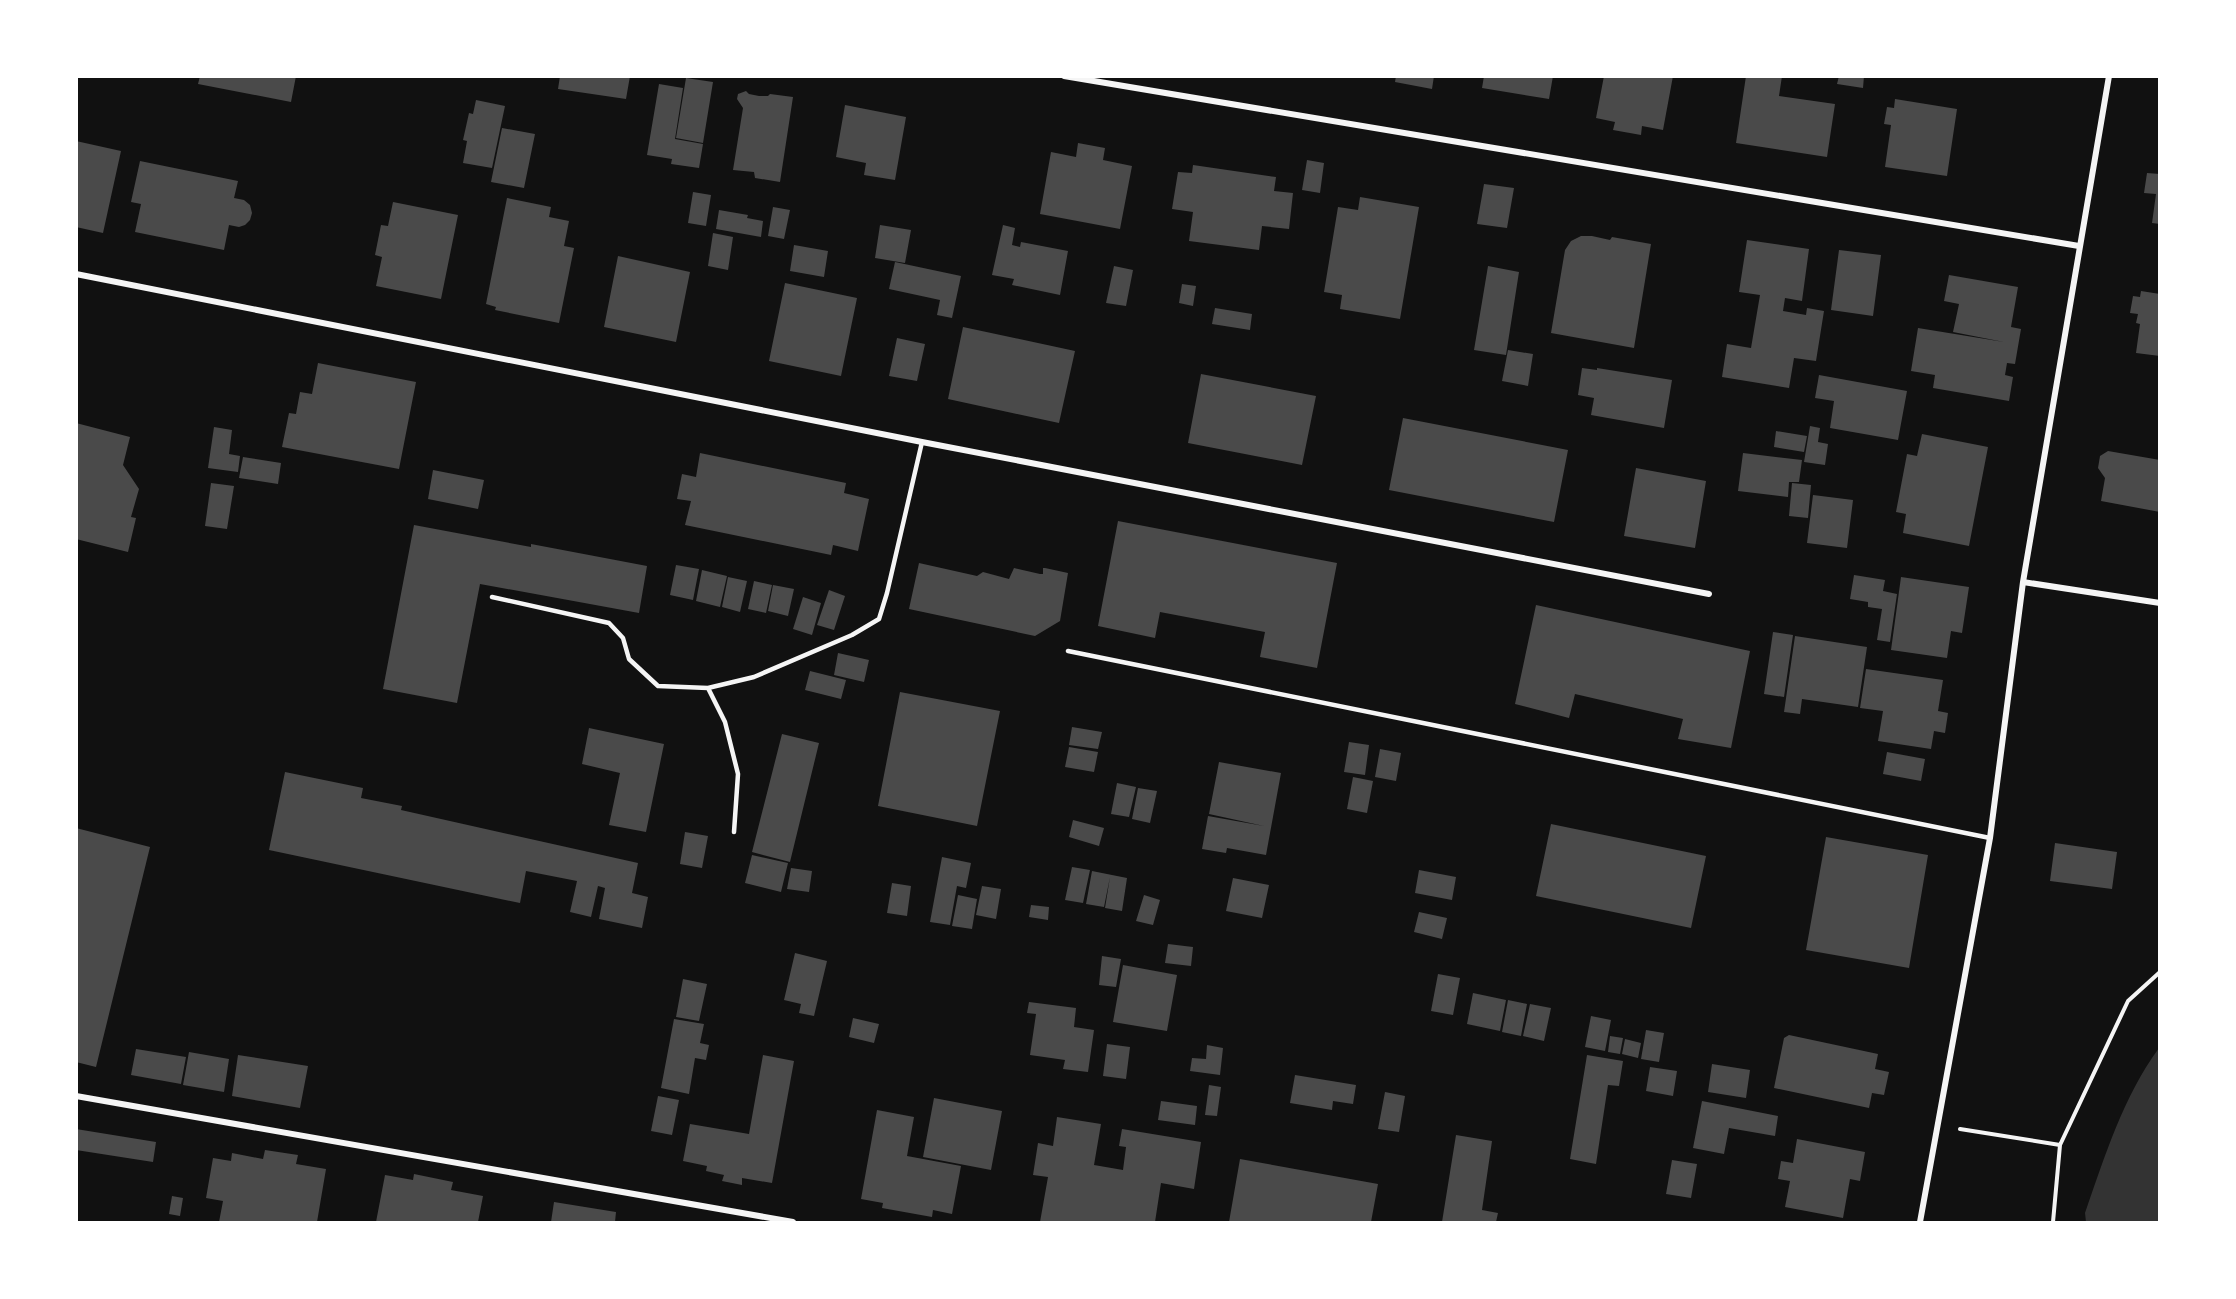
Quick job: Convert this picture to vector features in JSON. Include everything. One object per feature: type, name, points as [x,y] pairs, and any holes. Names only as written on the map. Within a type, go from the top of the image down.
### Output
[{"type":"street","points":[[1064,76],[2079,246]]},
{"type":"street","points":[[1920,1222],[1990,838],[2023,582],[2109,76]]},
{"type":"street","points":[[76,274],[922,442],[1709,594]]},
{"type":"street","points":[[2023,582],[2160,603]]},
{"type":"street","points":[[76,1096],[793,1222]]},
{"type":"lane","points":[[492,597],[609,623],[623,638],[629,659],[658,686],[708,688],[754,677],[852,635],[879,619],[922,442]]},
{"type":"lane","points":[[1068,651],[1990,838]]},
{"type":"lane","points":[[708,688],[725,722],[738,774],[734,832]]},
{"type":"path","points":[[2053,1222],[2060,1145],[2128,1001],[2160,972]]},
{"type":"path","points":[[1939,1125],[2060,1145]]},
{"type":"shaded area","points":[[2159,1048],[2159,1222],[2086,1222],[2085,1213],[2116,1128],[2135,1086]]},
{"type":"building","points":[[200,76],[296,76],[291,102],[198,84]]},
{"type":"building","points":[[560,76],[630,76],[626,99],[558,89]]},
{"type":"building","points":[[1396,76],[1434,76],[1432,89],[1395,82]]},
{"type":"building","points":[[1484,76],[1553,76],[1549,99],[1482,88]]},
{"type":"building","points":[[1604,76],[1673,76],[1663,130],[1642,126],[1641,135],[1613,130],[1615,122],[1596,118]]},
{"type":"building","points":[[1746,76],[1782,76],[1779,96],[1835,104],[1827,157],[1736,143]]},
{"type":"building","points":[[1839,76],[1864,76],[1863,88],[1837,84]]},
{"type":"building","points":[[686,78],[713,82],[703,143],[676,138]]},
{"type":"building","points":[[659,84],[683,88],[675,139],[703,144],[699,168],[671,164],[672,159],[647,155]]},
{"type":"building","points":[[746,91],[759,96],[770,94],[793,97],[780,182],[755,178],[754,172],[733,170],[743,108],[737,99],[738,94]]},
{"type":"building","points":[[1895,99],[1957,109],[1947,176],[1885,167],[1891,125],[1884,124],[1887,107],[1894,108]]},
{"type":"building","points":[[476,100],[505,106],[492,168],[463,163],[467,141],[463,140],[469,113],[473,114]]},
{"type":"building","points":[[845,105],[906,117],[895,180],[864,175],[866,163],[836,157]]},
{"type":"building","points":[[502,128],[535,134],[524,188],[491,182]]},
{"type":"building","points":[[76,141],[121,151],[103,233],[76,227]]},
{"type":"building","points":[[1078,143],[1105,148],[1103,160],[1132,166],[1120,229],[1040,214],[1051,152],[1076,157]]},
{"type":"building","points":[[1307,160],[1324,163],[1320,193],[1302,190]]},
{"type":"building","points":[[140,161],[238,181],[234,198],[244,200],[250,205],[252,213],[250,220],[239,227],[229,225],[224,250],[135,232],[141,204],[131,202]]},
{"type":"building","points":[[1193,165],[1276,177],[1274,191],[1293,193],[1289,229],[1262,226],[1259,250],[1189,241],[1193,212],[1172,209],[1178,172],[1192,173]]},
{"type":"building","points":[[2147,173],[2160,174],[2160,224],[2152,223],[2156,194],[2144,193]]},
{"type":"building","points":[[1484,184],[1514,188],[1507,228],[1477,224]]},
{"type":"building","points":[[693,192],[711,195],[706,226],[688,223]]},
{"type":"building","points":[[1360,197],[1419,207],[1400,319],[1340,309],[1342,295],[1324,292],[1338,207],[1358,210]]},
{"type":"building","points":[[507,198],[551,207],[549,217],[569,221],[564,246],[574,248],[559,323],[495,310],[496,307],[486,304]]},
{"type":"building","points":[[393,202],[458,215],[441,299],[376,286],[382,257],[375,255],[381,225],[388,226]]},
{"type":"building","points":[[773,207],[790,210],[784,239],[768,236]]},
{"type":"building","points":[[719,210],[748,215],[747,218],[763,221],[761,237],[716,229]]},
{"type":"building","points":[[880,225],[911,230],[905,263],[875,258]]},
{"type":"building","points":[[1003,225],[1015,228],[1012,245],[1020,247],[1021,242],[1068,251],[1060,295],[1012,285],[1014,279],[992,275]]},
{"type":"building","points":[[713,233],[733,237],[728,270],[708,266]]},
{"type":"building","points":[[1581,236],[1610,240],[1612,237],[1651,244],[1634,348],[1551,333],[1565,250],[1571,241]]},
{"type":"building","points":[[1747,240],[1809,249],[1802,301],[1785,298],[1783,311],[1806,315],[1807,308],[1824,311],[1816,361],[1794,358],[1789,388],[1722,377],[1727,344],[1751,348],[1760,295],[1739,292]]},
{"type":"building","points":[[794,245],[828,251],[824,277],[790,271]]},
{"type":"building","points":[[1839,250],[1881,255],[1873,316],[1831,310]]},
{"type":"building","points":[[618,256],[690,272],[676,342],[604,327]]},
{"type":"building","points":[[895,262],[961,276],[952,318],[937,315],[940,300],[889,289]]},
{"type":"building","points":[[1114,266],[1133,270],[1126,306],[1106,303]]},
{"type":"building","points":[[1488,266],[1519,272],[1506,355],[1474,350]]},
{"type":"building","points":[[1949,275],[2018,287],[2011,327],[2021,329],[2015,364],[2007,363],[2005,375],[2013,377],[2009,401],[1933,388],[1935,375],[1911,371],[1918,328],[2004,342],[1953,332],[1959,304],[1944,301]]},
{"type":"building","points":[[785,283],[857,298],[841,376],[769,361]]},
{"type":"building","points":[[1182,284],[1196,286],[1193,306],[1179,303]]},
{"type":"building","points":[[2141,291],[2160,294],[2160,356],[2136,353],[2140,324],[2136,323],[2138,314],[2130,313],[2133,296],[2140,297]]},
{"type":"building","points":[[1215,308],[1252,314],[1250,330],[1212,324]]},
{"type":"building","points":[[963,327],[1075,351],[1059,423],[948,399]]},
{"type":"building","points":[[897,338],[925,344],[917,381],[889,376]]},
{"type":"building","points":[[1508,350],[1533,354],[1528,386],[1502,381]]},
{"type":"building","points":[[318,363],[416,382],[399,469],[282,447],[289,413],[296,414],[300,392],[312,394]]},
{"type":"building","points":[[1582,368],[1597,370],[1597,368],[1672,380],[1664,428],[1591,415],[1594,398],[1578,395]]},
{"type":"building","points":[[1201,374],[1316,396],[1302,465],[1188,443]]},
{"type":"building","points":[[1819,375],[1907,391],[1898,440],[1830,428],[1834,401],[1815,398]]},
{"type":"building","points":[[1403,418],[1568,450],[1554,522],[1389,490]]},
{"type":"building","points":[[76,423],[130,437],[123,465],[139,489],[131,517],[136,518],[128,552],[76,539]]},
{"type":"building","points":[[1810,426],[1820,428],[1818,442],[1828,444],[1825,465],[1804,462]]},
{"type":"building","points":[[214,427],[232,430],[229,454],[240,456],[238,472],[208,468]]},
{"type":"building","points":[[1776,431],[1807,436],[1804,452],[1774,447]]},
{"type":"building","points":[[1922,434],[1988,447],[1969,546],[1903,533],[1906,514],[1896,512],[1907,454],[1917,456]]},
{"type":"building","points":[[2108,451],[2160,460],[2160,512],[2101,501],[2105,478],[2098,468],[2100,456]]},
{"type":"building","points":[[700,453],[846,483],[844,493],[869,499],[858,551],[833,545],[831,555],[685,525],[691,501],[677,499],[682,474],[696,477]]},
{"type":"building","points":[[1743,453],[1802,460],[1799,482],[1789,482],[1788,497],[1738,491]]},
{"type":"building","points":[[243,457],[281,463],[278,484],[239,478]]},
{"type":"building","points":[[1636,468],[1706,481],[1695,548],[1624,536]]},
{"type":"building","points":[[433,470],[484,480],[478,509],[428,499]]},
{"type":"building","points":[[211,483],[234,486],[227,529],[205,526]]},
{"type":"building","points":[[1792,483],[1811,485],[1808,518],[1789,516]]},
{"type":"building","points":[[1813,495],[1853,500],[1847,548],[1807,543]]},
{"type":"building","points":[[1118,521],[1337,563],[1317,668],[1260,657],[1265,632],[1160,612],[1155,638],[1098,626]]},
{"type":"building","points":[[414,525],[647,566],[639,613],[480,584],[457,703],[383,689]]},
{"type":"building","points":[[919,563],[977,576],[983,572],[1009,579],[1014,568],[1040,574],[1043,574],[1043,568],[1068,573],[1060,621],[1035,636],[909,609]]},
{"type":"building","points":[[676,565],[699,569],[693,600],[670,595]]},
{"type":"building","points":[[702,570],[727,576],[720,607],[696,601]]},
{"type":"building","points":[[1854,575],[1885,580],[1883,591],[1897,594],[1890,642],[1877,640],[1882,609],[1868,607],[1868,602],[1850,599]]},
{"type":"building","points":[[728,577],[747,581],[740,612],[722,607]]},
{"type":"building","points":[[1901,577],[1969,587],[1962,633],[1951,631],[1947,658],[1891,650]]},
{"type":"building","points":[[754,581],[772,585],[766,613],[748,609]]},
{"type":"building","points":[[773,585],[794,589],[788,616],[768,611]]},
{"type":"building","points":[[829,590],[845,596],[834,630],[817,625]]},
{"type":"building","points":[[803,597],[821,603],[812,635],[793,629]]},
{"type":"building","points":[[1536,605],[1750,651],[1731,748],[1678,739],[1683,719],[1575,694],[1569,718],[1515,704]]},
{"type":"building","points":[[1773,632],[1793,635],[1784,697],[1764,694]]},
{"type":"building","points":[[1795,636],[1867,647],[1858,707],[1802,699],[1800,714],[1784,712]]},
{"type":"building","points":[[838,653],[869,660],[864,682],[834,675]]},
{"type":"building","points":[[1866,669],[1943,680],[1938,711],[1948,713],[1945,733],[1934,731],[1931,749],[1878,741],[1883,711],[1860,708]]},
{"type":"building","points":[[810,671],[846,680],[841,699],[805,690]]},
{"type":"building","points":[[900,692],[1000,711],[977,826],[878,806]]},
{"type":"building","points":[[1072,727],[1102,732],[1098,749],[1069,745]]},
{"type":"building","points":[[589,728],[664,744],[646,832],[609,825],[620,773],[582,764]]},
{"type":"building","points":[[782,734],[819,743],[790,862],[752,852]]},
{"type":"building","points":[[1349,742],[1369,745],[1365,775],[1344,772]]},
{"type":"building","points":[[1069,747],[1098,752],[1094,772],[1065,767]]},
{"type":"building","points":[[1380,749],[1401,753],[1396,781],[1375,777]]},
{"type":"building","points":[[1887,752],[1925,759],[1921,781],[1883,774]]},
{"type":"building","points":[[1219,762],[1281,773],[1266,855],[1227,848],[1226,853],[1202,849],[1208,816],[1264,826],[1209,814]]},
{"type":"building","points":[[285,772],[363,788],[361,798],[402,806],[401,810],[638,863],[632,893],[648,897],[642,928],[599,919],[605,888],[598,886],[591,917],[570,912],[577,881],[526,871],[520,903],[269,850]]},
{"type":"building","points":[[1353,777],[1373,781],[1367,813],[1347,809]]},
{"type":"building","points":[[1117,783],[1136,787],[1129,817],[1111,814]]},
{"type":"building","points":[[1138,788],[1157,791],[1150,823],[1132,819]]},
{"type":"building","points":[[1073,820],[1104,828],[1099,846],[1069,837]]},
{"type":"building","points":[[1551,824],[1706,856],[1691,928],[1536,896]]},
{"type":"building","points":[[76,828],[150,847],[96,1067],[76,1062]]},
{"type":"building","points":[[685,832],[708,836],[702,868],[680,864]]},
{"type":"building","points":[[1826,837],[1928,855],[1909,968],[1806,950]]},
{"type":"building","points":[[2055,843],[2117,852],[2112,889],[2050,881]]},
{"type":"building","points":[[752,855],[788,863],[781,892],[745,883]]},
{"type":"building","points":[[942,857],[971,863],[966,888],[957,886],[950,925],[930,922]]},
{"type":"building","points":[[1072,867],[1090,870],[1083,903],[1065,900]]},
{"type":"building","points":[[791,868],[812,871],[809,892],[787,889]]},
{"type":"building","points":[[1419,870],[1456,877],[1452,900],[1415,893]]},
{"type":"building","points":[[1092,871],[1127,878],[1122,911],[1105,908],[1110,877],[1104,907],[1086,904]]},
{"type":"building","points":[[1233,878],[1269,885],[1262,918],[1226,911]]},
{"type":"building","points":[[892,883],[911,886],[907,916],[887,913]]},
{"type":"building","points":[[982,886],[1001,889],[996,919],[976,915]]},
{"type":"building","points":[[958,895],[977,899],[972,929],[952,926]]},
{"type":"building","points":[[1144,895],[1160,900],[1153,925],[1136,921]]},
{"type":"building","points":[[1031,905],[1049,907],[1048,920],[1029,917]]},
{"type":"building","points":[[1419,912],[1447,918],[1442,939],[1414,932]]},
{"type":"building","points":[[1168,944],[1193,947],[1191,966],[1165,963]]},
{"type":"building","points":[[795,953],[827,961],[814,1016],[799,1013],[801,1004],[784,1000]]},
{"type":"building","points":[[1102,956],[1121,959],[1116,987],[1099,985]]},
{"type":"building","points":[[1123,965],[1177,975],[1167,1031],[1113,1022]]},
{"type":"building","points":[[1438,974],[1460,978],[1453,1015],[1431,1011]]},
{"type":"building","points":[[683,979],[707,984],[699,1021],[676,1017]]},
{"type":"building","points":[[1473,993],[1506,1000],[1500,1031],[1467,1024]]},
{"type":"building","points":[[1508,1000],[1527,1004],[1521,1036],[1502,1032]]},
{"type":"building","points":[[1029,1002],[1076,1008],[1074,1027],[1094,1030],[1088,1072],[1063,1069],[1065,1060],[1030,1055],[1036,1014],[1027,1013]]},
{"type":"building","points":[[1530,1004],[1551,1008],[1544,1041],[1523,1036]]},
{"type":"building","points":[[1591,1016],[1611,1020],[1605,1051],[1585,1047]]},
{"type":"building","points":[[853,1018],[879,1024],[874,1043],[849,1037]]},
{"type":"building","points":[[674,1019],[704,1024],[700,1043],[709,1045],[706,1060],[695,1058],[689,1094],[661,1088]]},
{"type":"building","points":[[1646,1030],[1664,1033],[1659,1062],[1641,1059]]},
{"type":"building","points":[[1789,1035],[1878,1054],[1875,1069],[1889,1072],[1884,1095],[1872,1093],[1869,1108],[1774,1088],[1784,1038]]},
{"type":"building","points":[[1610,1036],[1623,1038],[1620,1054],[1608,1052]]},
{"type":"building","points":[[1625,1039],[1641,1043],[1638,1058],[1622,1054]]},
{"type":"building","points":[[1107,1044],[1130,1047],[1126,1079],[1103,1076]]},
{"type":"building","points":[[1207,1045],[1223,1048],[1220,1075],[1190,1071],[1192,1058],[1206,1059]]},
{"type":"building","points":[[136,1049],[186,1057],[181,1084],[131,1075]]},
{"type":"building","points":[[189,1052],[229,1059],[224,1092],[183,1085]]},
{"type":"building","points":[[238,1055],[308,1066],[300,1108],[232,1096]]},
{"type":"building","points":[[763,1055],[794,1061],[772,1183],[742,1178],[742,1185],[722,1181],[724,1175],[706,1171],[707,1166],[683,1161],[690,1124],[749,1134]]},
{"type":"building","points":[[1587,1055],[1623,1061],[1619,1086],[1608,1085],[1596,1164],[1570,1159]]},
{"type":"building","points":[[1712,1064],[1750,1070],[1746,1098],[1708,1092]]},
{"type":"building","points":[[1650,1067],[1677,1071],[1673,1096],[1646,1091]]},
{"type":"building","points":[[1295,1075],[1356,1085],[1353,1104],[1333,1101],[1332,1110],[1290,1103]]},
{"type":"building","points":[[1209,1085],[1221,1087],[1217,1116],[1205,1115]]},
{"type":"building","points":[[1385,1092],[1405,1096],[1399,1132],[1378,1129]]},
{"type":"building","points":[[658,1096],[679,1100],[672,1135],[651,1131]]},
{"type":"building","points":[[934,1098],[1002,1111],[991,1170],[923,1157]]},
{"type":"building","points":[[1161,1101],[1197,1106],[1195,1125],[1158,1120]]},
{"type":"building","points":[[1702,1101],[1778,1116],[1775,1136],[1729,1128],[1724,1154],[1693,1148]]},
{"type":"building","points":[[877,1110],[914,1117],[907,1156],[961,1166],[952,1214],[933,1210],[932,1217],[882,1208],[883,1203],[861,1199]]},
{"type":"building","points":[[1057,1117],[1101,1124],[1094,1165],[1123,1170],[1126,1147],[1119,1146],[1122,1129],[1201,1142],[1194,1189],[1161,1183],[1155,1222],[1040,1222],[1048,1177],[1033,1175],[1038,1143],[1053,1146]]},
{"type":"building","points":[[76,1129],[156,1142],[153,1162],[76,1150]]},
{"type":"building","points":[[1456,1135],[1492,1141],[1482,1210],[1498,1213],[1496,1222],[1442,1222]]},
{"type":"building","points":[[1797,1139],[1865,1152],[1860,1181],[1850,1179],[1843,1218],[1785,1207],[1790,1181],[1778,1179],[1781,1161],[1793,1163]]},
{"type":"building","points":[[265,1150],[298,1155],[296,1164],[326,1169],[317,1222],[219,1222],[223,1201],[206,1198],[213,1158],[231,1161],[232,1153],[263,1159]]},
{"type":"building","points":[[1240,1159],[1378,1184],[1371,1222],[1229,1222]]},
{"type":"building","points":[[1672,1160],[1697,1164],[1691,1198],[1666,1194]]},
{"type":"building","points":[[414,1174],[453,1182],[451,1190],[483,1196],[478,1222],[376,1222],[385,1175],[413,1180]]},
{"type":"building","points":[[172,1196],[183,1198],[180,1216],[169,1214]]},
{"type":"building","points":[[554,1202],[616,1212],[615,1222],[551,1222]]}]
